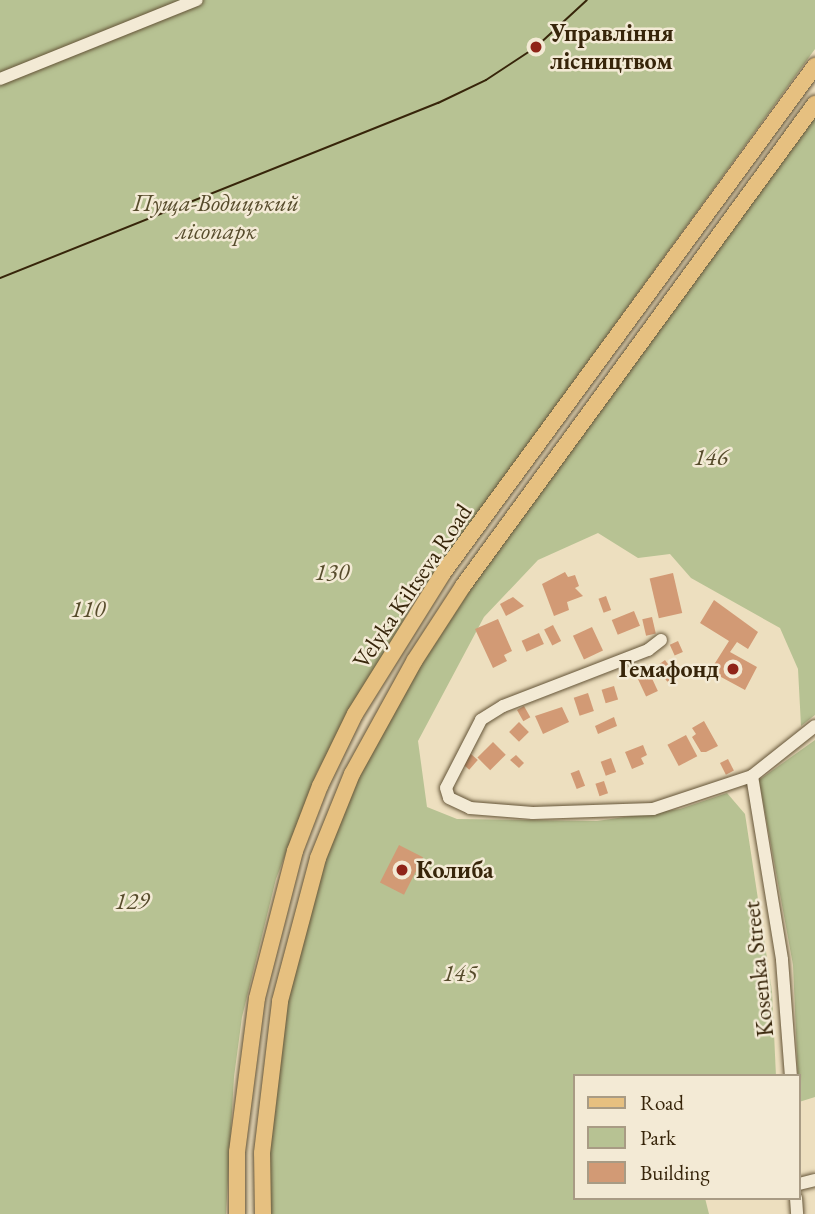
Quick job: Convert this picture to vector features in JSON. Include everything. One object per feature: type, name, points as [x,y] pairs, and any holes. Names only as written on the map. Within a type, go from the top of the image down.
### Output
[{"type":"main road","name":"Velyka Kiltseva Road","points":[[237,1214],[237,1152],[257,998],[295,851],[320,786],[355,714],[443,573],[815,66]]},
{"type":"main road","name":"Velyka Kiltseva Road","points":[[262,1214],[262,1153],[280,1001],[318,858],[352,774],[415,660],[463,586],[815,104]]},
{"type":"street","points":[[0,79],[197,0]]},
{"type":"street","points":[[661,640],[648,650],[503,706],[481,720],[446,788],[449,798],[470,808],[533,813],[653,809],[752,776],[815,726]]},
{"type":"street","name":"Kosenka Street","points":[[752,776],[782,960],[791,1074]]},
{"type":"green space","points":[[0,0],[815,0],[815,49],[415,600],[317,772],[276,879],[242,1017],[234,1077],[226,1214],[0,1214]]},
{"type":"green space","name":"145","points":[[815,104],[815,715],[801,726],[798,669],[780,628],[691,578],[670,554],[638,558],[598,533],[538,560],[484,617],[418,741],[427,807],[457,819],[597,821],[680,809],[727,793],[745,814],[772,991],[776,1074],[574,1074],[574,1200],[706,1200],[709,1214],[263,1214],[269,1072],[318,858],[415,660]]},
{"type":"green space","points":[[815,740],[815,1097],[801,1101],[793,965],[759,780]]},
{"type":"building","points":[[565,572],[568,577],[575,575],[579,586],[575,588],[583,596],[567,602],[569,610],[554,616],[542,584]]},
{"type":"building","points":[[673,573],[682,613],[659,618],[650,578]]},
{"type":"building","points":[[606,596],[611,610],[604,613],[598,599]]},
{"type":"building","points":[[513,597],[524,606],[506,616],[500,604]]},
{"type":"building","points":[[714,600],[758,632],[748,649],[737,642],[730,652],[757,667],[745,690],[710,671],[729,641],[700,623]]},
{"type":"building","points":[[634,611],[640,626],[618,635],[612,620]]},
{"type":"building","points":[[652,617],[656,634],[646,636],[642,619]]},
{"type":"building","points":[[498,619],[512,651],[504,655],[507,661],[493,668],[475,629]]},
{"type":"building","points":[[553,625],[561,641],[552,646],[544,630]]},
{"type":"building","points":[[592,627],[603,651],[584,659],[573,636]]},
{"type":"building","points":[[539,633],[544,644],[527,652],[522,641]]},
{"type":"building","points":[[678,641],[683,652],[675,656],[670,645]]},
{"type":"building","points":[[665,660],[676,675],[667,682],[656,666]]},
{"type":"building","points":[[649,672],[658,691],[646,697],[637,677]]},
{"type":"building","points":[[614,686],[618,699],[606,703],[602,690]]},
{"type":"building","points":[[588,693],[594,711],[580,716],[574,698]]},
{"type":"building","points":[[524,706],[530,717],[523,721],[517,710]]},
{"type":"building","points":[[562,707],[569,722],[543,734],[535,716]]},
{"type":"building","points":[[614,717],[617,726],[598,734],[595,726]]},
{"type":"building","points":[[704,721],[718,746],[701,752],[692,737],[696,734],[692,728]]},
{"type":"building","points":[[519,722],[529,732],[519,742],[509,732]]},
{"type":"building","points":[[686,735],[697,756],[679,766],[667,745]]},
{"type":"building","points":[[493,742],[506,755],[490,770],[477,758]]},
{"type":"building","points":[[643,745],[647,755],[641,758],[644,764],[632,769],[625,752]]},
{"type":"building","points":[[471,754],[478,760],[469,770],[462,764]]},
{"type":"building","points":[[516,755],[524,763],[519,768],[510,760]]},
{"type":"building","points":[[611,758],[616,772],[606,776],[601,762]]},
{"type":"building","points":[[728,759],[734,771],[726,775],[720,763]]},
{"type":"building","points":[[579,770],[585,786],[577,789],[571,773]]},
{"type":"building","points":[[604,781],[608,793],[599,796],[595,784]]},
{"type":"building","name":"Колиба","points":[[399,845],[423,857],[404,895],[380,882]]},
{"type":"tram line","points":[[0,278],[438,103],[486,80],[536,47],[587,0]]},
{"type":"place","name":"Управління лісництвом","points":[[536,47]]},
{"type":"place","name":"Гемафонд","points":[[733,669]]},
{"type":"place","name":"Колиба","points":[[402,870]]},
{"type":"park label","name":"Пуща-Водицький лісопарк","points":[[216,217]]},
{"type":"park label","name":"146","points":[[711,457]]},
{"type":"park label","name":"130","points":[[332,572]]},
{"type":"park label","name":"110","points":[[88,609]]},
{"type":"park label","name":"129","points":[[132,901]]}]
